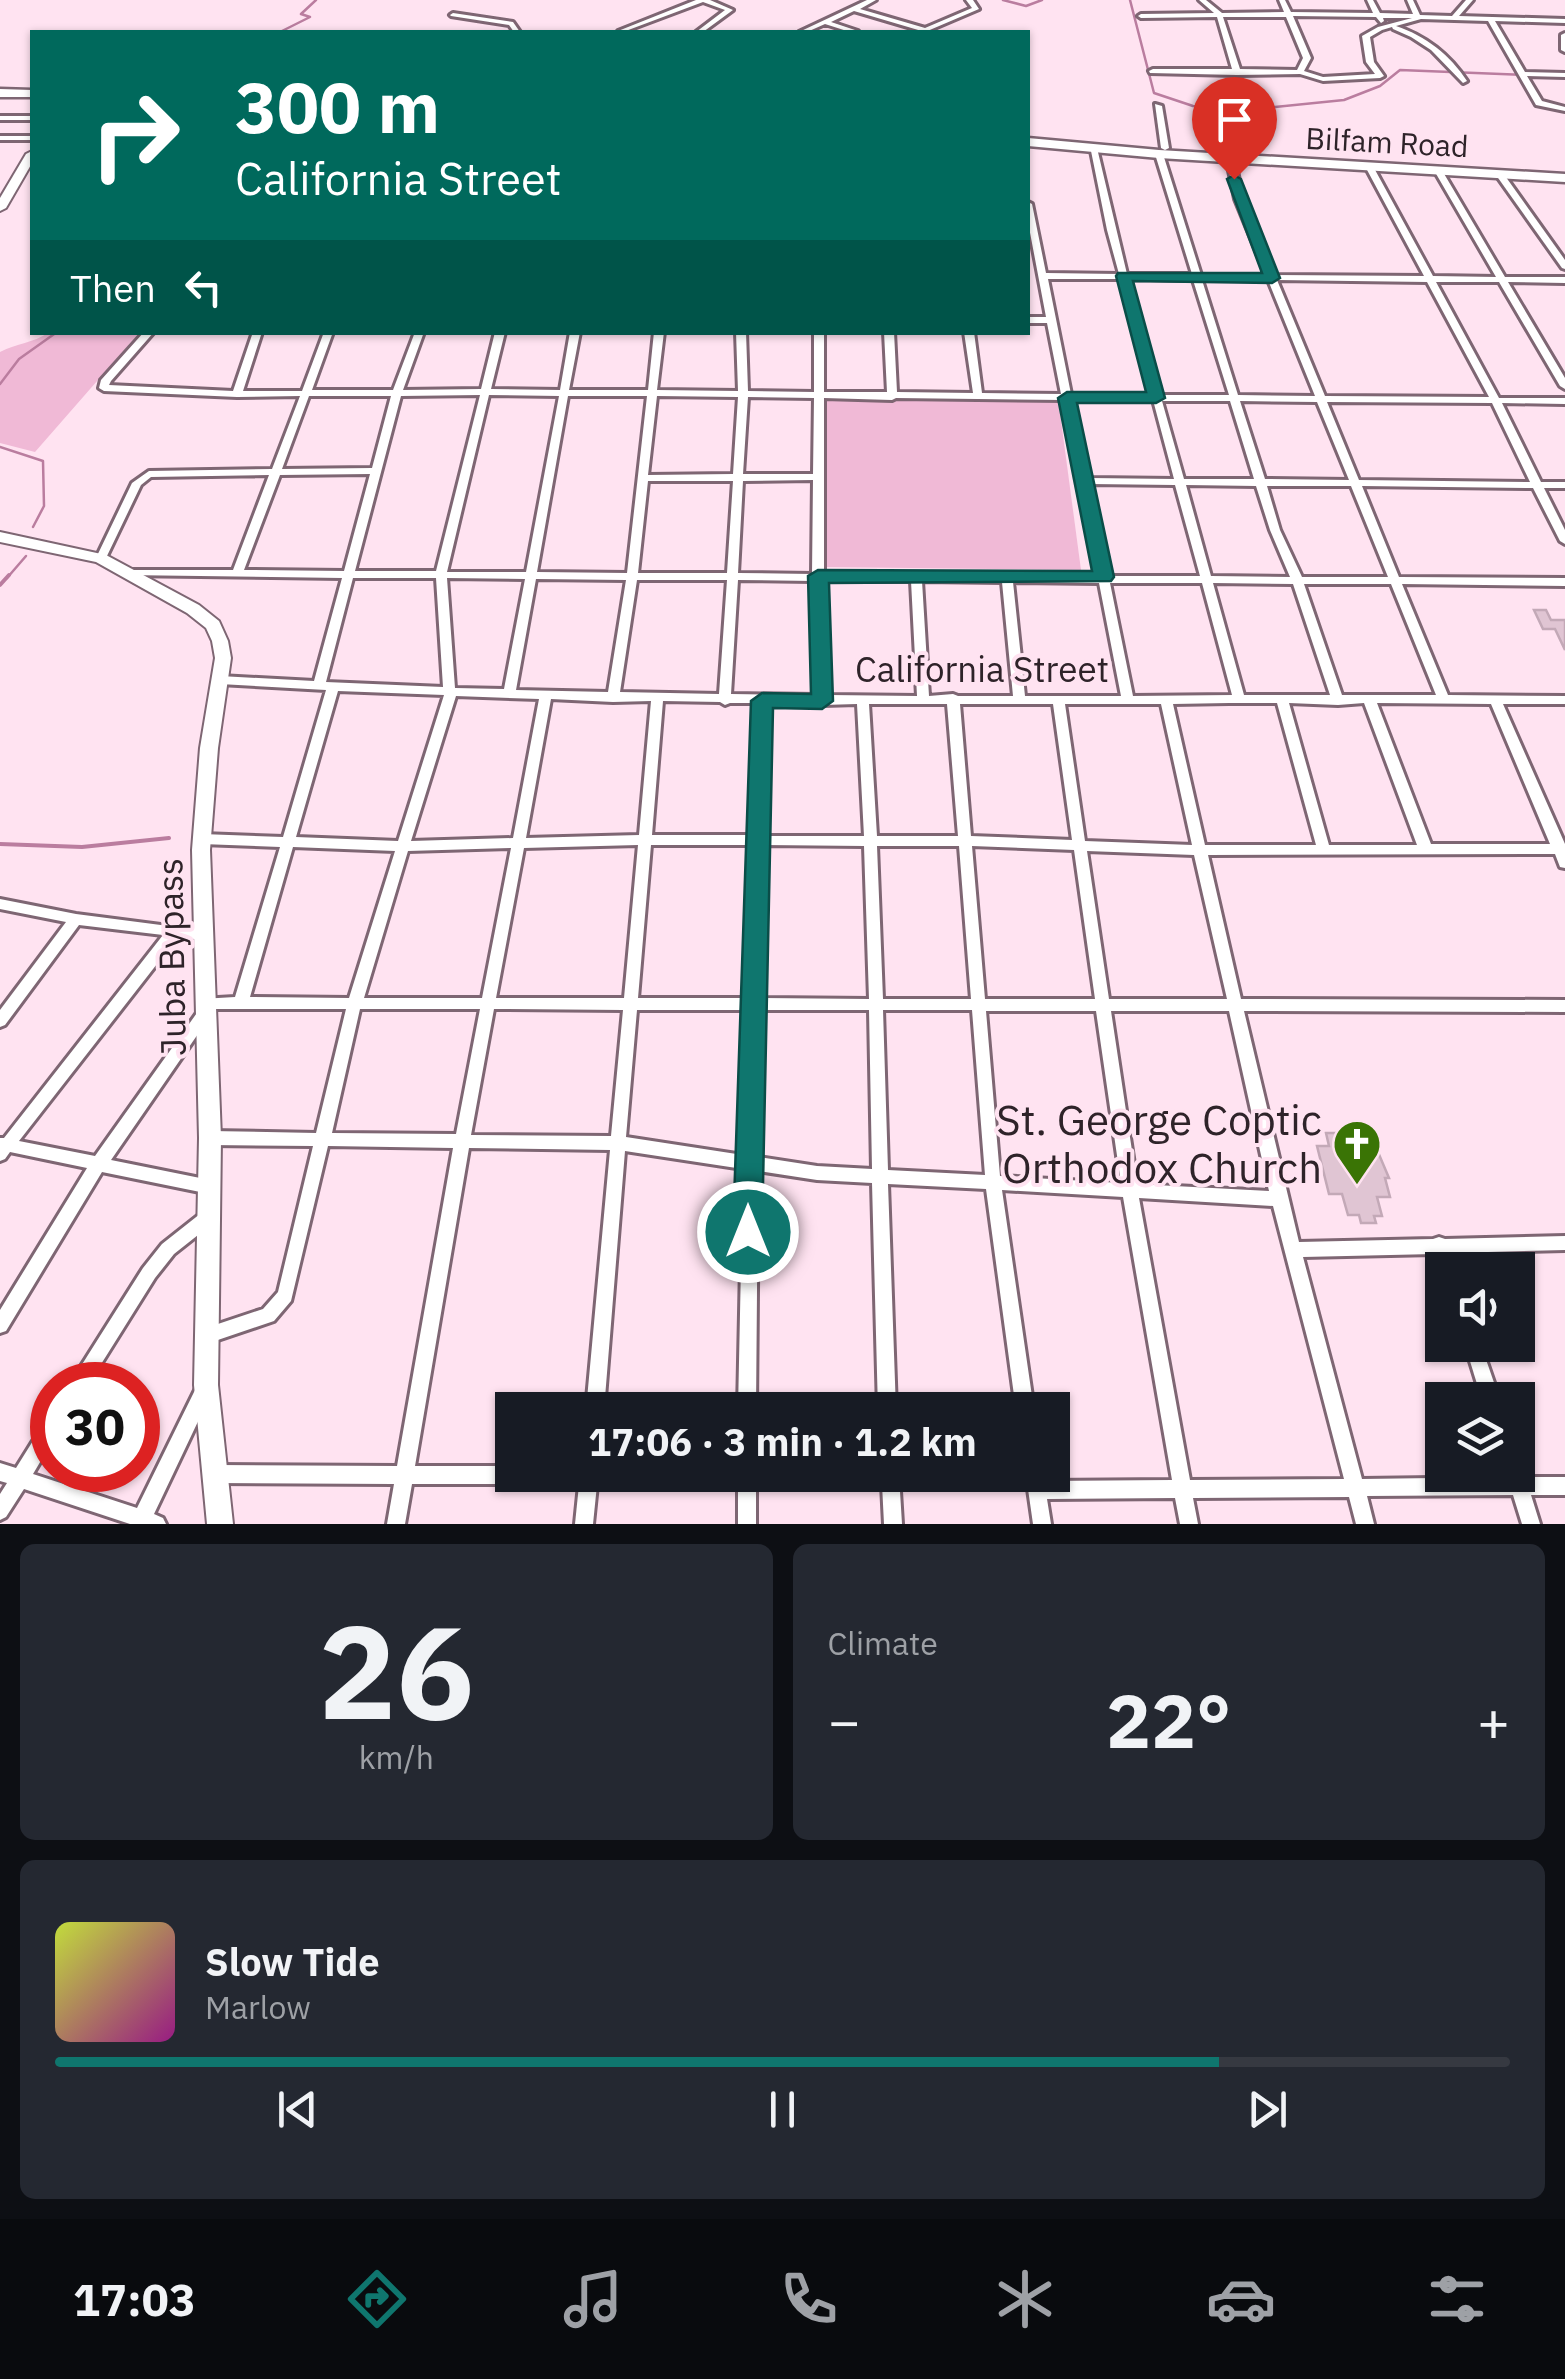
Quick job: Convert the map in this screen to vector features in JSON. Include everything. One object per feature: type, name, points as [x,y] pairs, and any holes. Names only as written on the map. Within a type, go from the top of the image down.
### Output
[{"type":"main road","points":[[0,97],[30,97]]},
{"type":"main road","points":[[1030,139],[1162,151]]},
{"type":"main road","name":"Bilfam Road","points":[[1030,139],[1092,148],[1370,168],[1565,175]]},
{"type":"main road","points":[[1229,156],[1565,175]]},
{"type":"main road","points":[[0,208],[30,157]]},
{"type":"main road","name":"Juba Bypass","points":[[1,537],[100,558],[160,588],[213,626],[223,658],[208,748],[202,839],[210,1138],[206,1385],[220,1524]]},
{"type":"street","points":[[624,30],[703,0],[730,10],[702,30]]},
{"type":"street","points":[[808,30],[874,0]]},
{"type":"street","points":[[854,9],[925,30],[976,9],[977,5],[969,0]]},
{"type":"street","points":[[1202,0],[1219,14],[1237,72]]},
{"type":"street","points":[[1282,0],[1307,58],[1300,72]]},
{"type":"street","points":[[1370,0],[1383,28]]},
{"type":"street","points":[[1410,0],[1420,17]]},
{"type":"street","points":[[1454,18],[1470,0]]},
{"type":"street","points":[[844,13],[899,30]]},
{"type":"street","points":[[453,15],[511,23],[516,30]]},
{"type":"street","points":[[1141,16],[1380,15],[1565,21]]},
{"type":"street","points":[[1153,72],[1300,72],[1323,79],[1380,76],[1370,62],[1366,40],[1383,28],[1420,17]]},
{"type":"street","points":[[1490,18],[1543,106],[1565,109]]},
{"type":"street","points":[[825,22],[850,30]]},
{"type":"street","points":[[1383,28],[1414,33],[1463,81]]},
{"type":"street","points":[[1565,34],[1565,50]]},
{"type":"street","points":[[1523,74],[1565,75]]},
{"type":"street","points":[[1158,106],[1162,151],[1195,277],[1260,482],[1338,702]]},
{"type":"street","points":[[0,118],[30,118]]},
{"type":"street","points":[[0,138],[30,138]]},
{"type":"street","points":[[1092,148],[1239,699]]},
{"type":"street","points":[[1229,156],[1239,199],[1444,700]]},
{"type":"street","points":[[1370,168],[1495,400],[1565,541]]},
{"type":"street","points":[[1439,172],[1565,386]]},
{"type":"street","points":[[1500,175],[1565,266]]},
{"type":"street","points":[[1030,225],[1033,256],[1042,276],[1128,699]]},
{"type":"street","points":[[1042,276],[1565,280]]},
{"type":"street","points":[[1030,320],[1051,320]]},
{"type":"street","points":[[147,335],[106,380],[104,388],[237,394],[488,392],[1565,400]]},
{"type":"street","points":[[237,394],[257,335]]},
{"type":"street","points":[[237,574],[328,335]]},
{"type":"street","points":[[241,1002],[287,842],[396,393],[419,335]]},
{"type":"street","points":[[209,1335],[268,1316],[284,1296],[355,1002],[450,695],[441,573],[499,335]]},
{"type":"street","points":[[510,696],[574,335]]},
{"type":"street","points":[[613,698],[632,575],[659,335]]},
{"type":"street","points":[[724,700],[743,395],[741,335]]},
{"type":"street","points":[[820,335],[818,576],[822,701]]},
{"type":"street","points":[[889,335],[892,397]]},
{"type":"street","points":[[969,335],[978,397]]},
{"type":"street","points":[[100,558],[137,483],[145,476],[160,472],[376,472]]},
{"type":"street","points":[[644,478],[819,476]]},
{"type":"street","points":[[1084,481],[1565,485]]},
{"type":"street","points":[[129,573],[1565,582]]},
{"type":"street","points":[[916,576],[923,700]]},
{"type":"street","points":[[1007,578],[1019,700]]},
{"type":"street","name":"California Street","points":[[220,680],[450,695],[656,700],[1565,700]]},
{"type":"street","points":[[396,1524],[462,1142],[546,696]]},
{"type":"street","points":[[953,698],[994,1182],[1023,1392]]},
{"type":"street","points":[[202,839],[402,846],[644,840],[968,840],[1198,850],[1425,847],[1563,854],[1495,699]]},
{"type":"street","points":[[596,1392],[656,700]]},
{"type":"street","points":[[863,700],[872,840],[877,1176],[886,1392]]},
{"type":"street","points":[[1058,700],[1130,1190],[1189,1524]]},
{"type":"street","points":[[1166,700],[1279,1199],[1365,1524]]},
{"type":"street","points":[[1282,700],[1324,851]]},
{"type":"street","points":[[747,1392],[748,1162],[756,1003],[762,701]]},
{"type":"street","points":[[1370,702],[1425,847]]},
{"type":"street","points":[[0,904],[76,919],[202,935]]},
{"type":"street","points":[[0,1021],[76,919]]},
{"type":"street","points":[[173,933],[2,1147],[210,1187]]},
{"type":"street","points":[[0,1325],[98,1165],[206,1008],[241,1002],[491,1001],[1565,1006]]},
{"type":"street","points":[[210,1138],[620,1143],[816,1172],[1279,1199]]},
{"type":"street","points":[[92,1362],[148,1273],[168,1249],[210,1216]]},
{"type":"street","points":[[1294,1250],[1565,1243]]},
{"type":"street","points":[[1440,1244],[1442,1252]]},
{"type":"street","points":[[0,1472],[146,1522],[206,1385]]},
{"type":"street","points":[[0,1511],[30,1462]]},
{"type":"street","points":[[216,1474],[495,1475]]},
{"type":"street","points":[[1535,1482],[1565,1486]]},
{"type":"street","points":[[1070,1483],[1358,1490],[1425,1486]]},
{"type":"street","points":[[584,1524],[587,1492]]},
{"type":"street","points":[[747,1492],[747,1524]]},
{"type":"street","points":[[891,1492],[893,1524]]},
{"type":"street","points":[[1037,1492],[1042,1524]]},
{"type":"street","points":[[1522,1492],[1531,1524]]},
{"type":"shaded area","points":[[44,335],[137,335],[35,452],[0,443],[0,352]]},
{"type":"shaded area","points":[[826,396],[1058,398],[1081,570],[825,567]]},
{"type":"building","points":[[1534,610],[1546,610],[1551,620],[1565,620],[1565,650],[1555,629],[1543,629]]},
{"type":"building","name":"St. George Coptic Orthodox Church","points":[[1326,1133],[1359,1133],[1362,1145],[1375,1145],[1389,1178],[1385,1178],[1390,1197],[1377,1197],[1382,1216],[1374,1216],[1376,1223],[1361,1223],[1359,1215],[1348,1215],[1342,1194],[1329,1194],[1317,1146],[1329,1146]]},
{"type":"waterway","points":[[284,30],[310,17],[301,14],[316,0]]},
{"type":"waterway","points":[[1003,0],[1026,6],[1042,0]]},
{"type":"waterway","points":[[1130,0],[1154,93],[1193,106],[1256,109],[1344,100],[1380,86],[1400,70],[1548,76]]},
{"type":"waterway","points":[[0,384],[19,359],[53,335]]},
{"type":"waterway","points":[[0,447],[43,461],[44,506],[33,527]]},
{"type":"waterway","points":[[7,578],[26,556]]},
{"type":"waterway","points":[[0,585],[9,575]]},
{"type":"waterway","points":[[0,844],[82,847],[169,838]]},
{"type":"place","name":"St. George Coptic Orthodox Church","points":[[1357,1186]]},
{"type":"route","points":[[748,1232],[762,701],[822,701],[818,576],[1104,577],[1067,398],[1156,398],[1124,276],[1272,278],[1234,179]]}]
